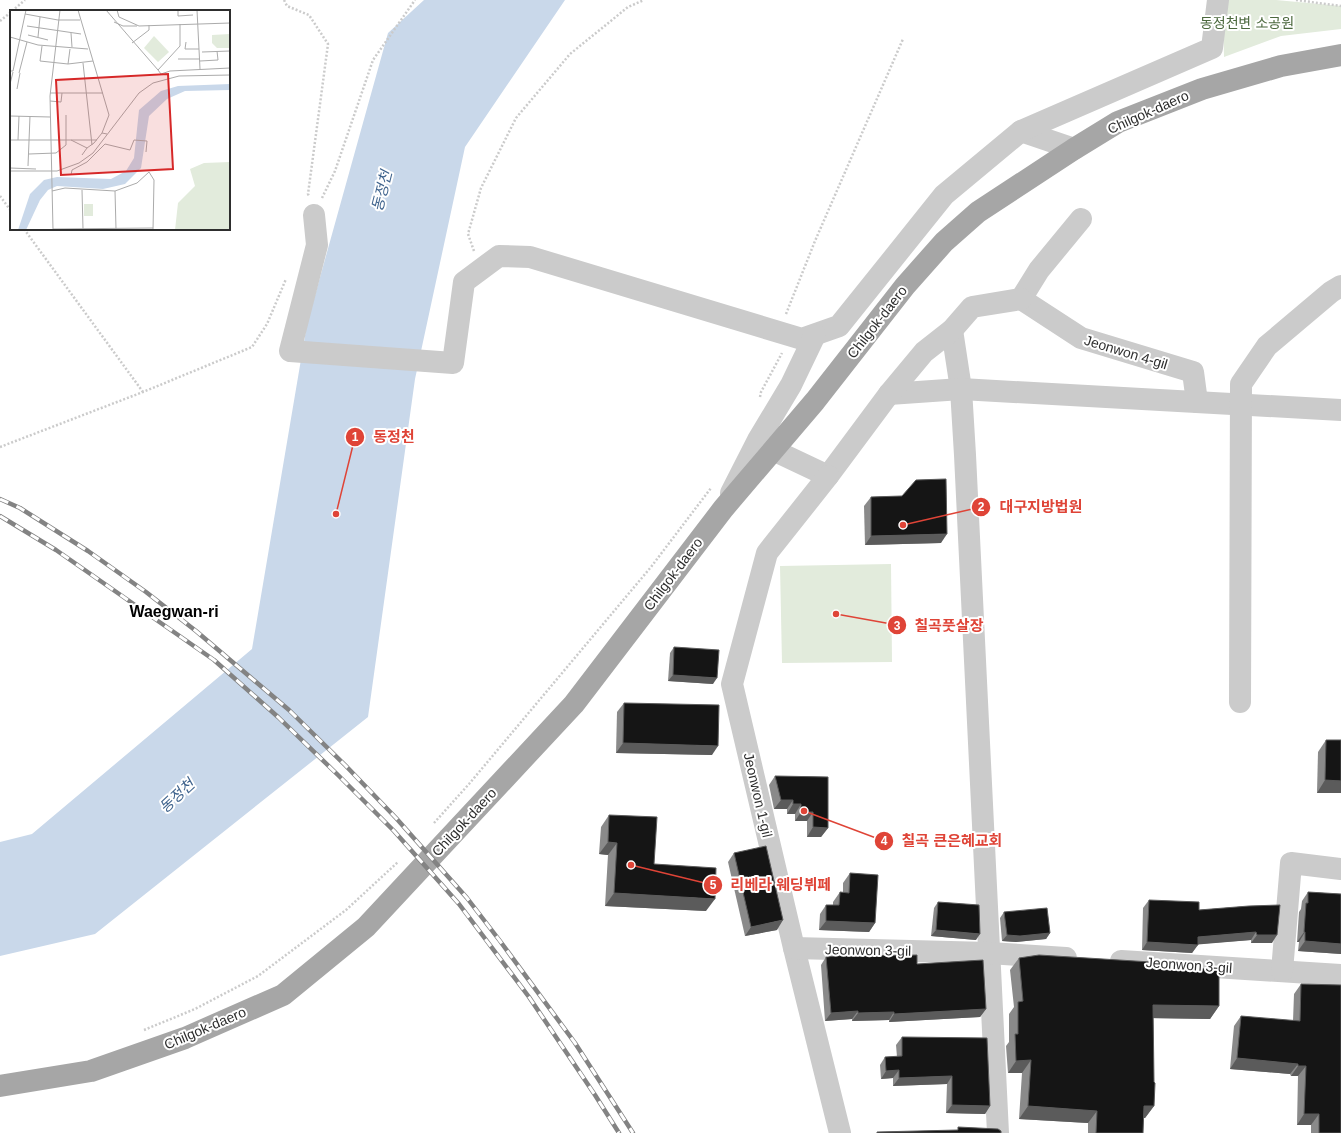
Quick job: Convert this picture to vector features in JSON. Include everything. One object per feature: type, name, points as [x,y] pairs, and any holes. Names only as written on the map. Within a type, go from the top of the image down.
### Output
[{"type":"main road","name":"Chilgok-daero","points":[[0,1086],[91,1071],[184,1038],[283,994],[366,927],[574,704],[723,509],[815,401],[905,286],[944,242],[978,212],[1118,122],[1202,88],[1281,66],[1341,55]]},
{"type":"street","points":[[314,215],[317,245],[290,351],[453,363],[464,282],[499,256],[530,257],[802,339],[839,326],[944,195],[1021,131],[1212,48],[1218,0]]},
{"type":"street","points":[[1021,131],[1074,149]]},
{"type":"street","points":[[1020,299],[1039,270],[1081,219]]},
{"type":"street","points":[[1240,702],[1241,384],[1267,346],[1331,292],[1341,286]]},
{"type":"street","name":"Jeonwon 1-gil","points":[[840,1133],[794,948],[732,684],[767,553],[924,352],[952,330],[972,307],[1020,299]]},
{"type":"street","name":"Jeonwon 4-gil","points":[[1020,299],[1081,338],[1193,372],[1197,402]]},
{"type":"street","points":[[952,330],[961,389],[998,1133]]},
{"type":"street","points":[[723,509],[758,440],[791,385],[815,335]]},
{"type":"street","points":[[890,394],[961,389],[1341,410]]},
{"type":"street","points":[[773,450],[828,476]]},
{"type":"street","points":[[1282,971],[1291,863],[1341,869]]},
{"type":"street","name":"Jeonwon 3-gil","points":[[794,948],[989,953],[1341,975]]},
{"type":"path","points":[[12,10],[25,0]]},
{"type":"path","points":[[284,0],[287,6],[309,15],[328,44],[308,194],[314,215]]},
{"type":"path","points":[[314,215],[335,171],[373,60],[415,0]]},
{"type":"path","points":[[481,269],[468,234],[481,188],[516,118],[570,54],[628,7],[644,0]]},
{"type":"path","points":[[1296,0],[1341,6]]},
{"type":"path","points":[[0,21],[10,12]]},
{"type":"path","points":[[759,399],[761,392],[785,348],[778,333],[903,39]]},
{"type":"path","points":[[0,196],[10,210]]},
{"type":"path","points":[[25,230],[143,392]]},
{"type":"path","points":[[0,447],[143,392],[252,347],[267,324],[289,273]]},
{"type":"path","points":[[429,828],[469,784],[651,567],[716,482]]},
{"type":"path","points":[[139,1032],[195,1009],[258,976],[346,910],[399,860]]},
{"type":"green space","name":"동정천변 소공원","points":[[1228,0],[1276,0],[1341,6],[1341,29],[1281,36],[1224,57],[1223,9]]},
{"type":"green space","points":[[891,564],[892,662],[782,663],[780,566]]},
{"type":"water","name":"동정천","points":[[424,0],[565,0],[465,147],[415,379],[368,717],[95,934],[0,956],[0,842],[32,834],[252,649],[307,324],[388,33]]},
{"type":"building","points":[[946,479],[947,534],[871,536],[871,497],[902,496],[916,480]]},
{"type":"building","points":[[674,647],[719,650],[717,678],[673,675]]},
{"type":"building","points":[[624,703],[719,705],[718,746],[623,743]]},
{"type":"building","points":[[1326,740],[1341,740],[1341,781],[1325,780]]},
{"type":"building","points":[[775,776],[828,777],[828,828],[813,827],[813,812],[801,812],[801,804],[793,804],[793,800],[781,800]]},
{"type":"building","points":[[609,815],[657,817],[654,864],[716,868],[715,899],[614,893],[617,843],[608,842]]},
{"type":"building","points":[[766,846],[783,920],[751,927],[734,853]]},
{"type":"building","points":[[850,873],[878,875],[875,923],[826,921],[826,905],[839,905],[840,892],[849,893]]},
{"type":"building","points":[[1308,892],[1341,894],[1341,944],[1305,941],[1304,932]]},
{"type":"building","points":[[1149,900],[1199,902],[1199,910],[1280,905],[1277,935],[1257,935],[1256,932],[1198,937],[1198,945],[1147,942]]},
{"type":"building","points":[[938,902],[979,905],[980,934],[936,930]]},
{"type":"building","points":[[1047,908],[1050,933],[1020,936],[1007,935],[1004,912]]},
{"type":"building","points":[[847,955],[917,955],[917,964],[983,960],[986,1009],[894,1014],[894,1012],[858,1013],[858,1011],[831,1013],[826,957]]},
{"type":"building","points":[[1039,955],[1151,962],[1151,968],[1219,969],[1219,1006],[1153,1005],[1155,1083],[1154,1106],[1144,1106],[1143,1133],[1096,1133],[1097,1111],[1028,1106],[1031,1060],[1016,1061],[1015,1034],[1018,1034],[1018,1002],[1023,1001],[1019,958]]},
{"type":"building","points":[[1301,984],[1341,985],[1341,1133],[1319,1133],[1319,1114],[1304,1114],[1306,1066],[1237,1058],[1241,1016],[1300,1021]]},
{"type":"building","points":[[902,1037],[987,1038],[990,1106],[952,1105],[952,1076],[899,1078],[899,1070],[886,1071],[885,1057],[902,1056]]},
{"type":"building","points":[[958,1127],[998,1129],[1001,1133],[877,1133],[958,1130]]},
{"type":"railway","points":[[0,499],[20,508],[88,551],[146,592],[196,631],[289,710],[345,765],[396,818],[467,898],[575,1043],[633,1133]]},
{"type":"railway","points":[[0,516],[56,550],[214,660],[278,717],[338,775],[394,831],[459,904],[529,997],[619,1133]]},
{"type":"place","name":"동정천","points":[[336,514]]},
{"type":"place","name":"대구지방법원","points":[[903,525]]},
{"type":"place","name":"칠곡풋살장","points":[[836,614]]},
{"type":"place","name":"칠곡 큰은혜교회","points":[[804,811]]},
{"type":"place","name":"리베라 웨딩뷔페","points":[[631,865]]},
{"type":"district","name":"Waegwan-ri","points":[[174,611]]}]
